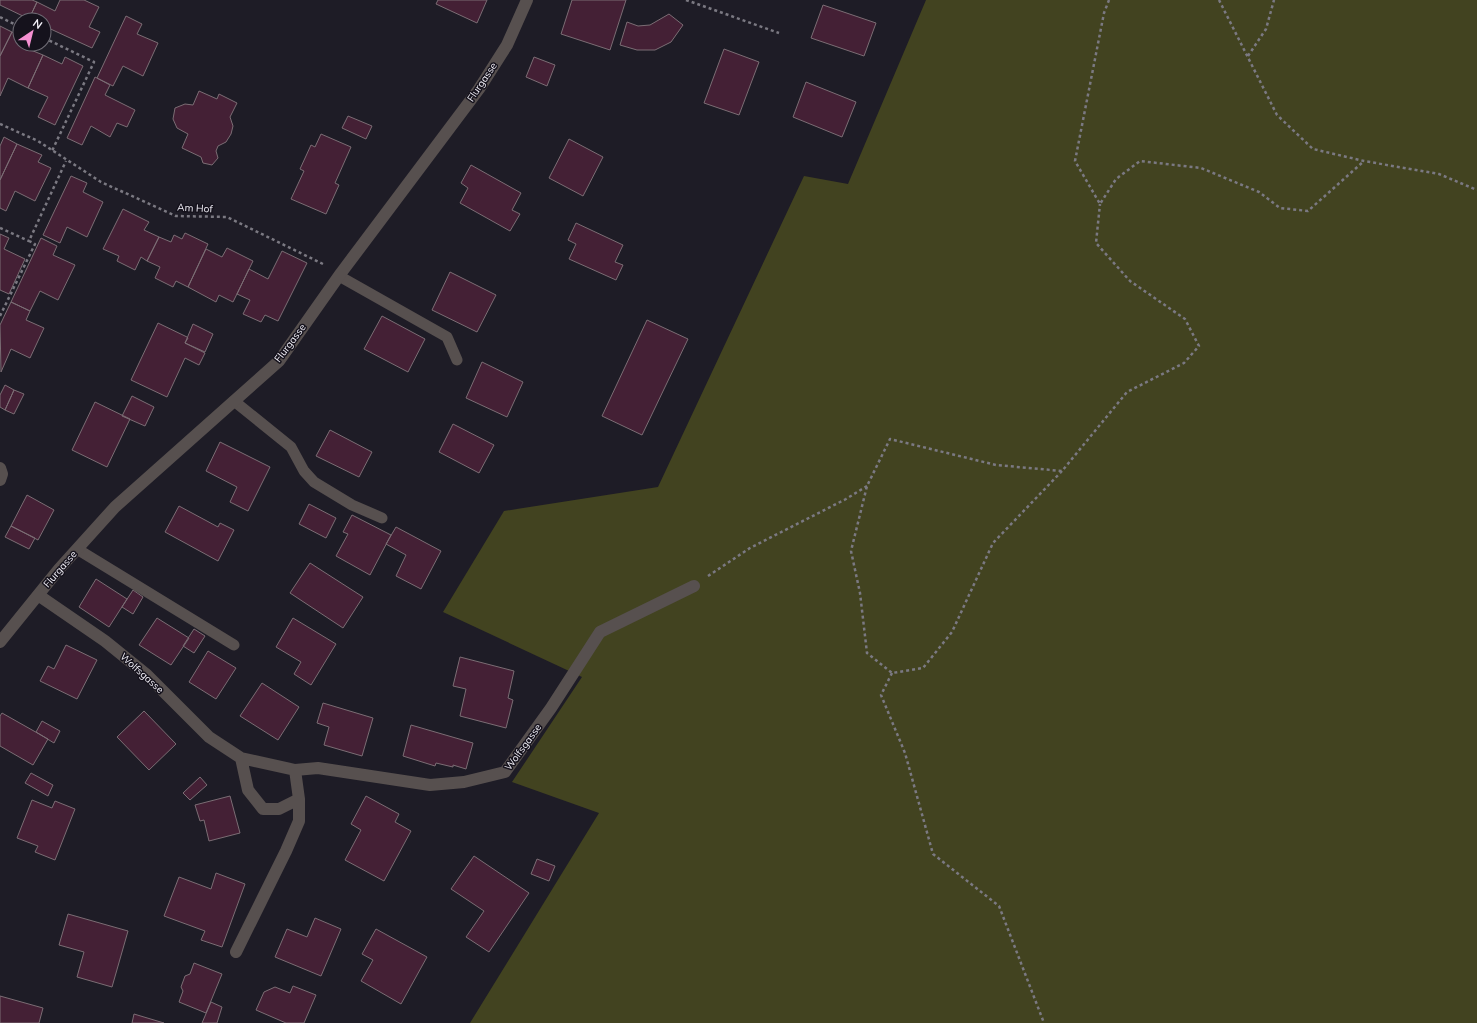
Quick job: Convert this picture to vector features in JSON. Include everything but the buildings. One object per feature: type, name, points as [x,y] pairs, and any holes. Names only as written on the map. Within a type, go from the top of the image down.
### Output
[{"type":"street","name":"Flurgasse","points":[[1,637],[115,507],[279,361],[340,275],[479,89],[507,45],[527,0]]},
{"type":"street","points":[[0,468],[2,474],[0,480]]},
{"type":"street","name":"Wolfsgasse","points":[[38,595],[105,641],[147,676],[209,736],[241,758],[295,770],[318,768],[430,785],[464,782],[505,772],[551,708],[600,632],[694,586]]},
{"type":"street","points":[[241,758],[248,790],[263,809],[279,809],[299,799]]},
{"type":"street","points":[[236,952],[286,851],[299,821],[299,799],[295,770]]},
{"type":"lane","points":[[340,275],[447,338],[457,360]]},
{"type":"lane","points":[[234,401],[291,447],[304,471],[314,482],[352,505],[382,518]]},
{"type":"lane","points":[[77,549],[234,645]]},
{"type":"path","points":[[686,0],[779,33]]},
{"type":"path","points":[[1100,204],[1075,161],[1103,21],[1109,0]]},
{"type":"path","points":[[1219,0],[1277,115],[1313,148],[1364,161],[1439,174],[1477,190]]},
{"type":"path","points":[[1248,56],[1266,29],[1274,0]]},
{"type":"path","points":[[0,18],[12,23]]},
{"type":"path","points":[[52,42],[94,62],[52,151]]},
{"type":"path","name":"Am Hof","points":[[0,124],[38,141],[66,161],[101,182],[176,216],[227,217],[340,275]]},
{"type":"path","points":[[29,241],[66,161]]},
{"type":"path","points":[[1062,471],[996,465],[890,439],[867,486],[851,551],[860,593],[867,653],[892,673],[923,668],[952,632],[993,543],[1062,471],[1128,392],[1184,363],[1199,346],[1185,319],[1130,281],[1096,243],[1100,204],[1116,179],[1140,162],[1202,168],[1259,192],[1280,208],[1308,211],[1364,161]]},
{"type":"path","points":[[0,228],[35,244],[0,316]]},
{"type":"path","points":[[694,586],[750,548],[846,499],[867,486]]},
{"type":"path","points":[[892,673],[881,695],[905,753],[933,854],[999,906],[1044,1023]]},
{"type":"green space","points":[[926,0],[1477,0],[1477,1023],[470,1023],[599,813],[512,782],[582,677],[443,612],[504,511],[658,487],[804,176],[848,184]]}]
